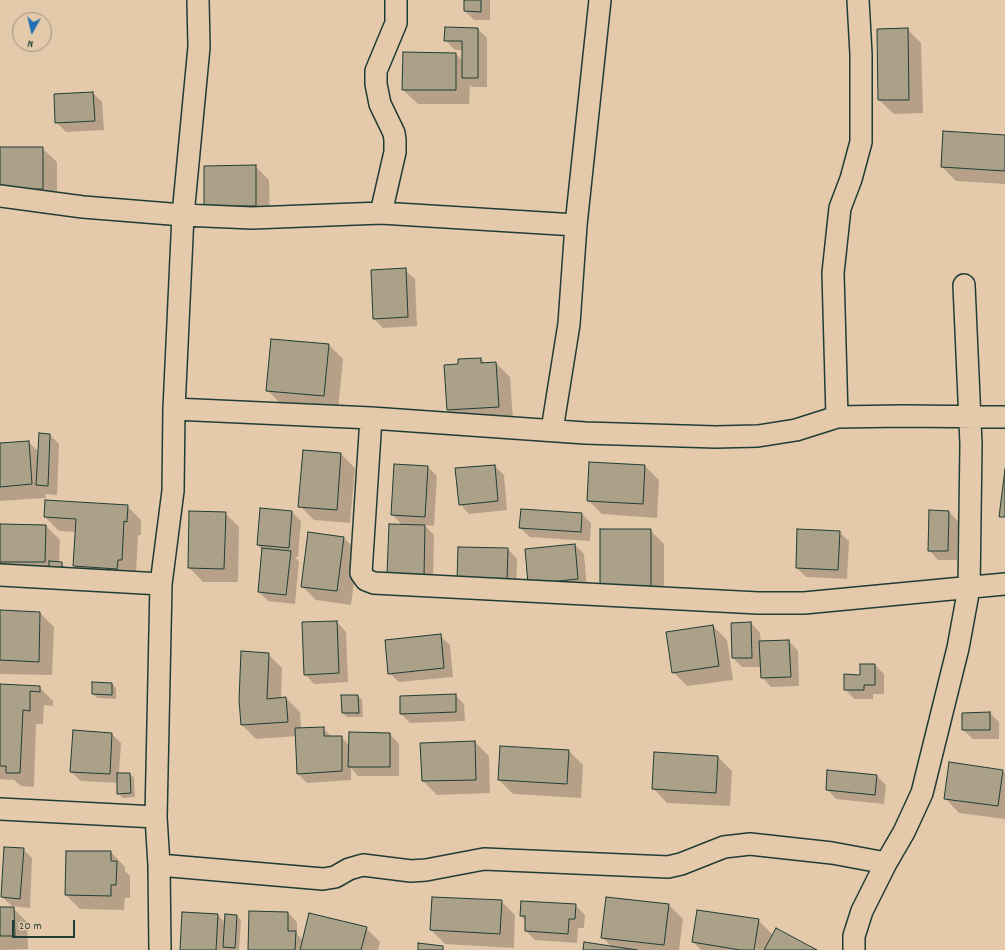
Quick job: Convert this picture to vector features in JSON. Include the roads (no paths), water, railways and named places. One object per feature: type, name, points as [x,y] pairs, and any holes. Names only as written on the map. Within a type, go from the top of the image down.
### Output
[{"type":"street","points":[[160,950],[159,865],[156,817],[161,584],[173,491],[174,409],[183,215],[199,47],[198,0]]},
{"type":"street","points":[[381,213],[396,152],[394,133],[380,104],[376,84],[376,71],[394,31],[397,16],[396,0]]},
{"type":"street","points":[[552,430],[569,324],[576,225],[600,0]]},
{"type":"street","points":[[837,417],[833,273],[840,208],[851,179],[860,142],[861,54],[858,0]]},
{"type":"street","points":[[0,196],[83,208],[183,215],[252,218],[381,213],[576,225]]},
{"type":"street","points":[[854,950],[854,936],[862,911],[886,862],[904,832],[922,793],[958,648],[969,588],[972,444],[964,285]]},
{"type":"street","points":[[174,409],[371,418],[585,433],[693,436],[751,436],[796,430],[837,417],[1005,417]]},
{"type":"street","points":[[371,418],[361,573],[366,580],[374,583],[758,603],[804,603],[1005,584]]},
{"type":"street","points":[[0,575],[161,584]]},
{"type":"street","points":[[0,809],[156,817]]},
{"type":"street","points":[[159,865],[323,879],[335,877],[349,870],[363,866],[399,870],[426,870],[484,859],[668,867],[681,864],[724,848],[750,844],[832,853],[886,862]]}]
